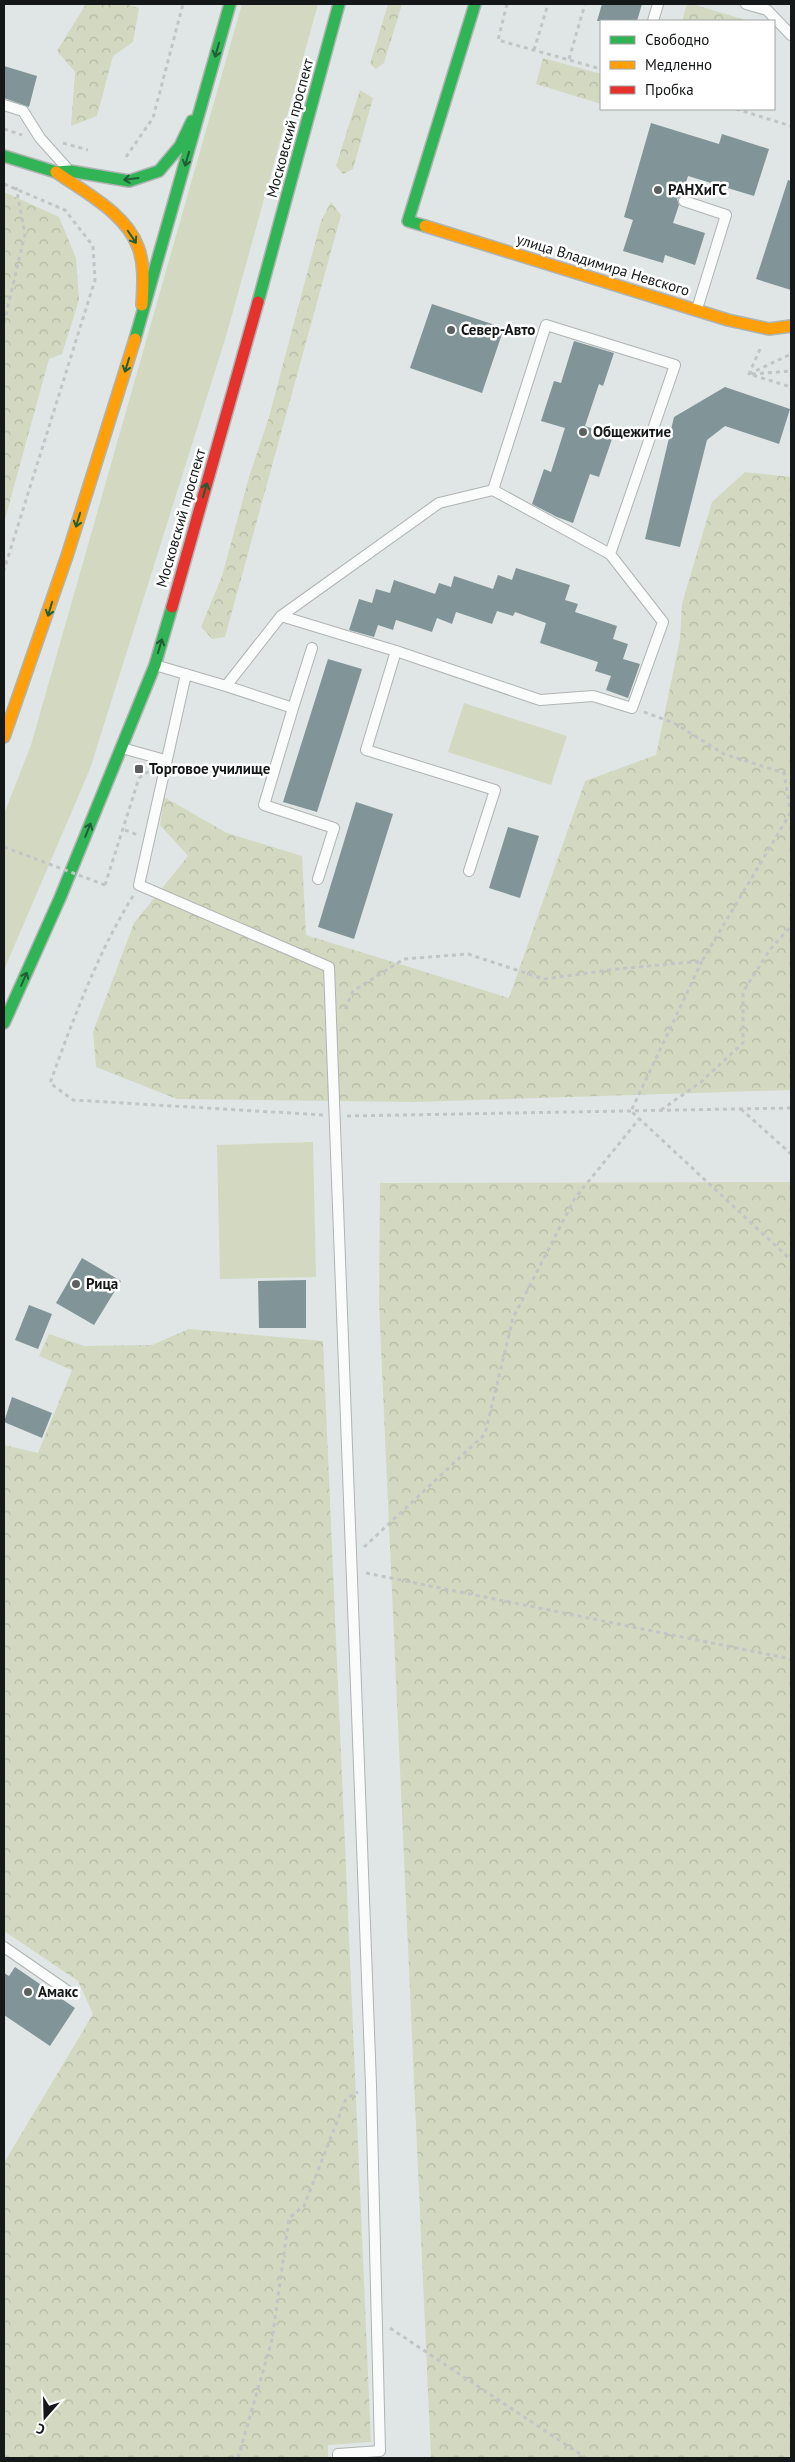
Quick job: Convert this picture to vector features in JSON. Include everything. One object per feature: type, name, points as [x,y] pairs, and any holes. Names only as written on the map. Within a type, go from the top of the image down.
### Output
[{"type":"main road","points":[[4,737],[42,633],[142,318],[230,4]]},
{"type":"main road","name":"Московский проспект","points":[[4,1023],[60,898],[154,665],[245,352],[339,4]]},
{"type":"main road","name":"улица Владимира Невского","points":[[475,4],[408,221],[697,310],[769,329],[791,326]]},
{"type":"main road","points":[[56,172],[70,171],[129,181],[159,170],[180,146],[205,95]]},
{"type":"main road","points":[[4,156],[56,172],[113,212],[136,241],[144,275],[142,318]]},
{"type":"lane","points":[[653,20],[658,4]]},
{"type":"lane","points":[[746,4],[767,10],[791,34]]},
{"type":"lane","points":[[4,105],[23,111],[40,138],[70,171]]},
{"type":"lane","points":[[684,201],[726,215],[697,310]]},
{"type":"lane","points":[[493,490],[546,325],[675,365],[610,554]]},
{"type":"lane","points":[[226,686],[281,616],[439,503],[493,490],[610,554],[663,622],[632,708],[593,696],[540,700],[396,651],[281,616]]},
{"type":"lane","points":[[312,648],[264,805],[334,828],[318,879]]},
{"type":"lane","points":[[396,651],[366,750],[494,790],[469,872]]},
{"type":"lane","points":[[154,665],[293,708]]},
{"type":"lane","points":[[186,674],[165,760],[139,885],[329,967],[371,2085],[380,2451],[338,2454],[338,2458]]},
{"type":"lane","points":[[121,748],[165,760]]},
{"type":"lane","points":[[4,1947],[69,1992]]},
{"type":"path","points":[[120,157],[127,158],[152,118],[183,4]]},
{"type":"path","points":[[507,4],[498,40],[600,69]]},
{"type":"path","points":[[534,50],[548,4]]},
{"type":"path","points":[[569,59],[585,4]]},
{"type":"path","points":[[739,110],[791,126]]},
{"type":"path","points":[[71,144],[97,153]]},
{"type":"path","points":[[4,184],[65,210],[93,246],[95,280],[4,570]]},
{"type":"path","points":[[4,323],[25,234],[15,188]]},
{"type":"path","points":[[749,374],[769,329]]},
{"type":"path","points":[[749,374],[791,354]]},
{"type":"path","points":[[749,374],[791,371]]},
{"type":"path","points":[[749,374],[791,387]]},
{"type":"path","points":[[632,708],[674,722],[724,754],[784,773],[791,814],[702,961],[631,1111],[791,1260]]},
{"type":"path","points":[[4,847],[105,885],[139,778],[165,760]]},
{"type":"path","points":[[660,1110],[701,1082],[743,1042],[743,992],[769,951],[791,926]]},
{"type":"path","points":[[343,1014],[353,991],[404,959],[468,954],[544,979],[617,968],[702,961]]},
{"type":"path","points":[[740,1109],[791,1154]]},
{"type":"path","points":[[352,1558],[485,1434],[514,1318],[575,1198],[639,1118]]},
{"type":"path","points":[[353,1570],[791,1659]]},
{"type":"path","points":[[238,2458],[272,2340],[289,2218],[304,2206],[346,2098],[371,2085]]},
{"type":"path","points":[[377,2319],[586,2458]]},
{"type":"green space","points":[[86,4],[126,4],[139,8],[133,42],[113,56],[97,116],[71,126],[75,72],[57,51]]},
{"type":"green space","points":[[242,4],[318,4],[227,333],[90,769],[4,970],[4,814],[31,745]]},
{"type":"green space","points":[[388,4],[402,4],[384,63],[376,69],[370,64]]},
{"type":"green space","points":[[687,4],[692,4],[746,20],[682,20]]},
{"type":"green space","points":[[543,58],[600,74],[600,104],[536,84]]},
{"type":"green space","points":[[360,90],[373,98],[353,169],[343,174],[336,166]]},
{"type":"green space","points":[[4,192],[59,217],[76,258],[79,300],[62,354],[49,359],[4,523]]},
{"type":"green space","points":[[331,202],[341,215],[225,637],[212,639],[201,627],[222,576],[249,477],[269,417],[321,221]]},
{"type":"green space","points":[[745,472],[791,477],[791,1090],[414,1102],[177,1099],[96,1067],[93,1032],[134,923],[188,856],[160,825],[164,797],[227,833],[302,856],[306,935],[509,998],[585,781],[656,755],[680,639],[682,604],[712,502]]},
{"type":"green space","points":[[464,703],[567,736],[551,785],[448,752]]},
{"type":"green space","points":[[313,1142],[316,1277],[220,1279],[217,1145]]},
{"type":"green space","points":[[791,1182],[791,2458],[431,2458],[379,1303],[380,1183]]},
{"type":"green space","points":[[189,1329],[323,1341],[371,2442],[328,2445],[328,2458],[4,2458],[4,2163],[93,2014],[78,1981],[4,1931],[4,1445],[38,1453],[72,1370],[39,1356],[49,1334],[84,1346],[152,1345]]},
{"type":"building","points":[[602,4],[642,4],[637,20],[597,21]]},
{"type":"building","points":[[4,66],[37,76],[29,107],[4,98]]},
{"type":"building","name":"РАНХиГС","points":[[651,123],[719,144],[722,134],[769,149],[754,196],[688,176],[682,195],[677,199],[679,205],[673,223],[705,233],[695,265],[665,255],[663,263],[623,251],[633,220],[624,217]]},
{"type":"building","points":[[788,180],[791,181],[791,290],[756,279]]},
{"type":"building","points":[[432,304],[504,328],[482,393],[410,368]]},
{"type":"building","name":"Общежитие","points":[[574,341],[614,353],[603,386],[599,384],[585,426],[613,436],[599,477],[590,474],[573,523],[532,504],[544,469],[551,472],[565,428],[541,421],[554,381],[561,383]]},
{"type":"building","points":[[725,387],[790,409],[779,444],[725,426],[707,440],[680,547],[645,539],[674,417]]},
{"type":"building","points":[[516,568],[570,585],[565,600],[578,604],[575,612],[617,626],[613,639],[628,644],[623,659],[640,664],[628,698],[606,690],[611,676],[595,671],[598,662],[540,643],[546,623],[515,612],[513,616],[497,611],[492,624],[456,612],[452,624],[437,618],[432,632],[396,620],[393,630],[378,625],[374,637],[349,630],[359,599],[372,603],[376,589],[390,593],[394,580],[435,594],[439,583],[451,587],[454,576],[493,589],[498,575],[512,580]]},
{"type":"building","points":[[328,659],[362,669],[317,812],[283,802]]},
{"type":"building","points":[[356,802],[393,814],[354,939],[318,927]]},
{"type":"building","points":[[508,827],[539,836],[520,898],[489,888]]},
{"type":"building","points":[[82,1258],[121,1281],[94,1325],[56,1303]]},
{"type":"building","points":[[306,1280],[306,1328],[259,1328],[258,1281]]},
{"type":"building","points":[[29,1305],[52,1314],[38,1349],[15,1340]]},
{"type":"building","points":[[12,1397],[52,1413],[42,1438],[4,1422]]},
{"type":"building","name":"Амакс","points":[[15,1967],[75,2008],[50,2046],[4,2015],[4,1973],[9,1976]]},
{"type":"traffic: fast","points":[[135,339],[230,4]]},
{"type":"traffic: fast","points":[[258,302],[339,4]]},
{"type":"traffic: fast","points":[[425,226],[408,221],[475,4]]},
{"type":"traffic: fast","points":[[4,156],[56,172],[70,171],[129,181],[159,171],[180,146],[192,121]]},
{"type":"traffic: fast","points":[[4,1023],[60,898],[155,665],[172,607]]},
{"type":"traffic: slow","points":[[56,172],[103,204],[124,224],[132,235],[142,261],[142,305]]},
{"type":"traffic: slow","points":[[425,226],[728,320],[769,329],[791,326]]},
{"type":"traffic: slow","points":[[4,737],[67,556],[135,339]]},
{"type":"traffic: jam","points":[[172,607],[258,302]]},
{"type":"place","name":"РАНХиГС","points":[[658,190]]},
{"type":"place","name":"Север-Авто","points":[[451,330]]},
{"type":"place","name":"Общежитие","points":[[583,432]]},
{"type":"place","name":"Торговое училище","points":[[139,769]]},
{"type":"place","name":"Рица","points":[[76,1284]]},
{"type":"place","name":"Амакс","points":[[28,1992]]}]
